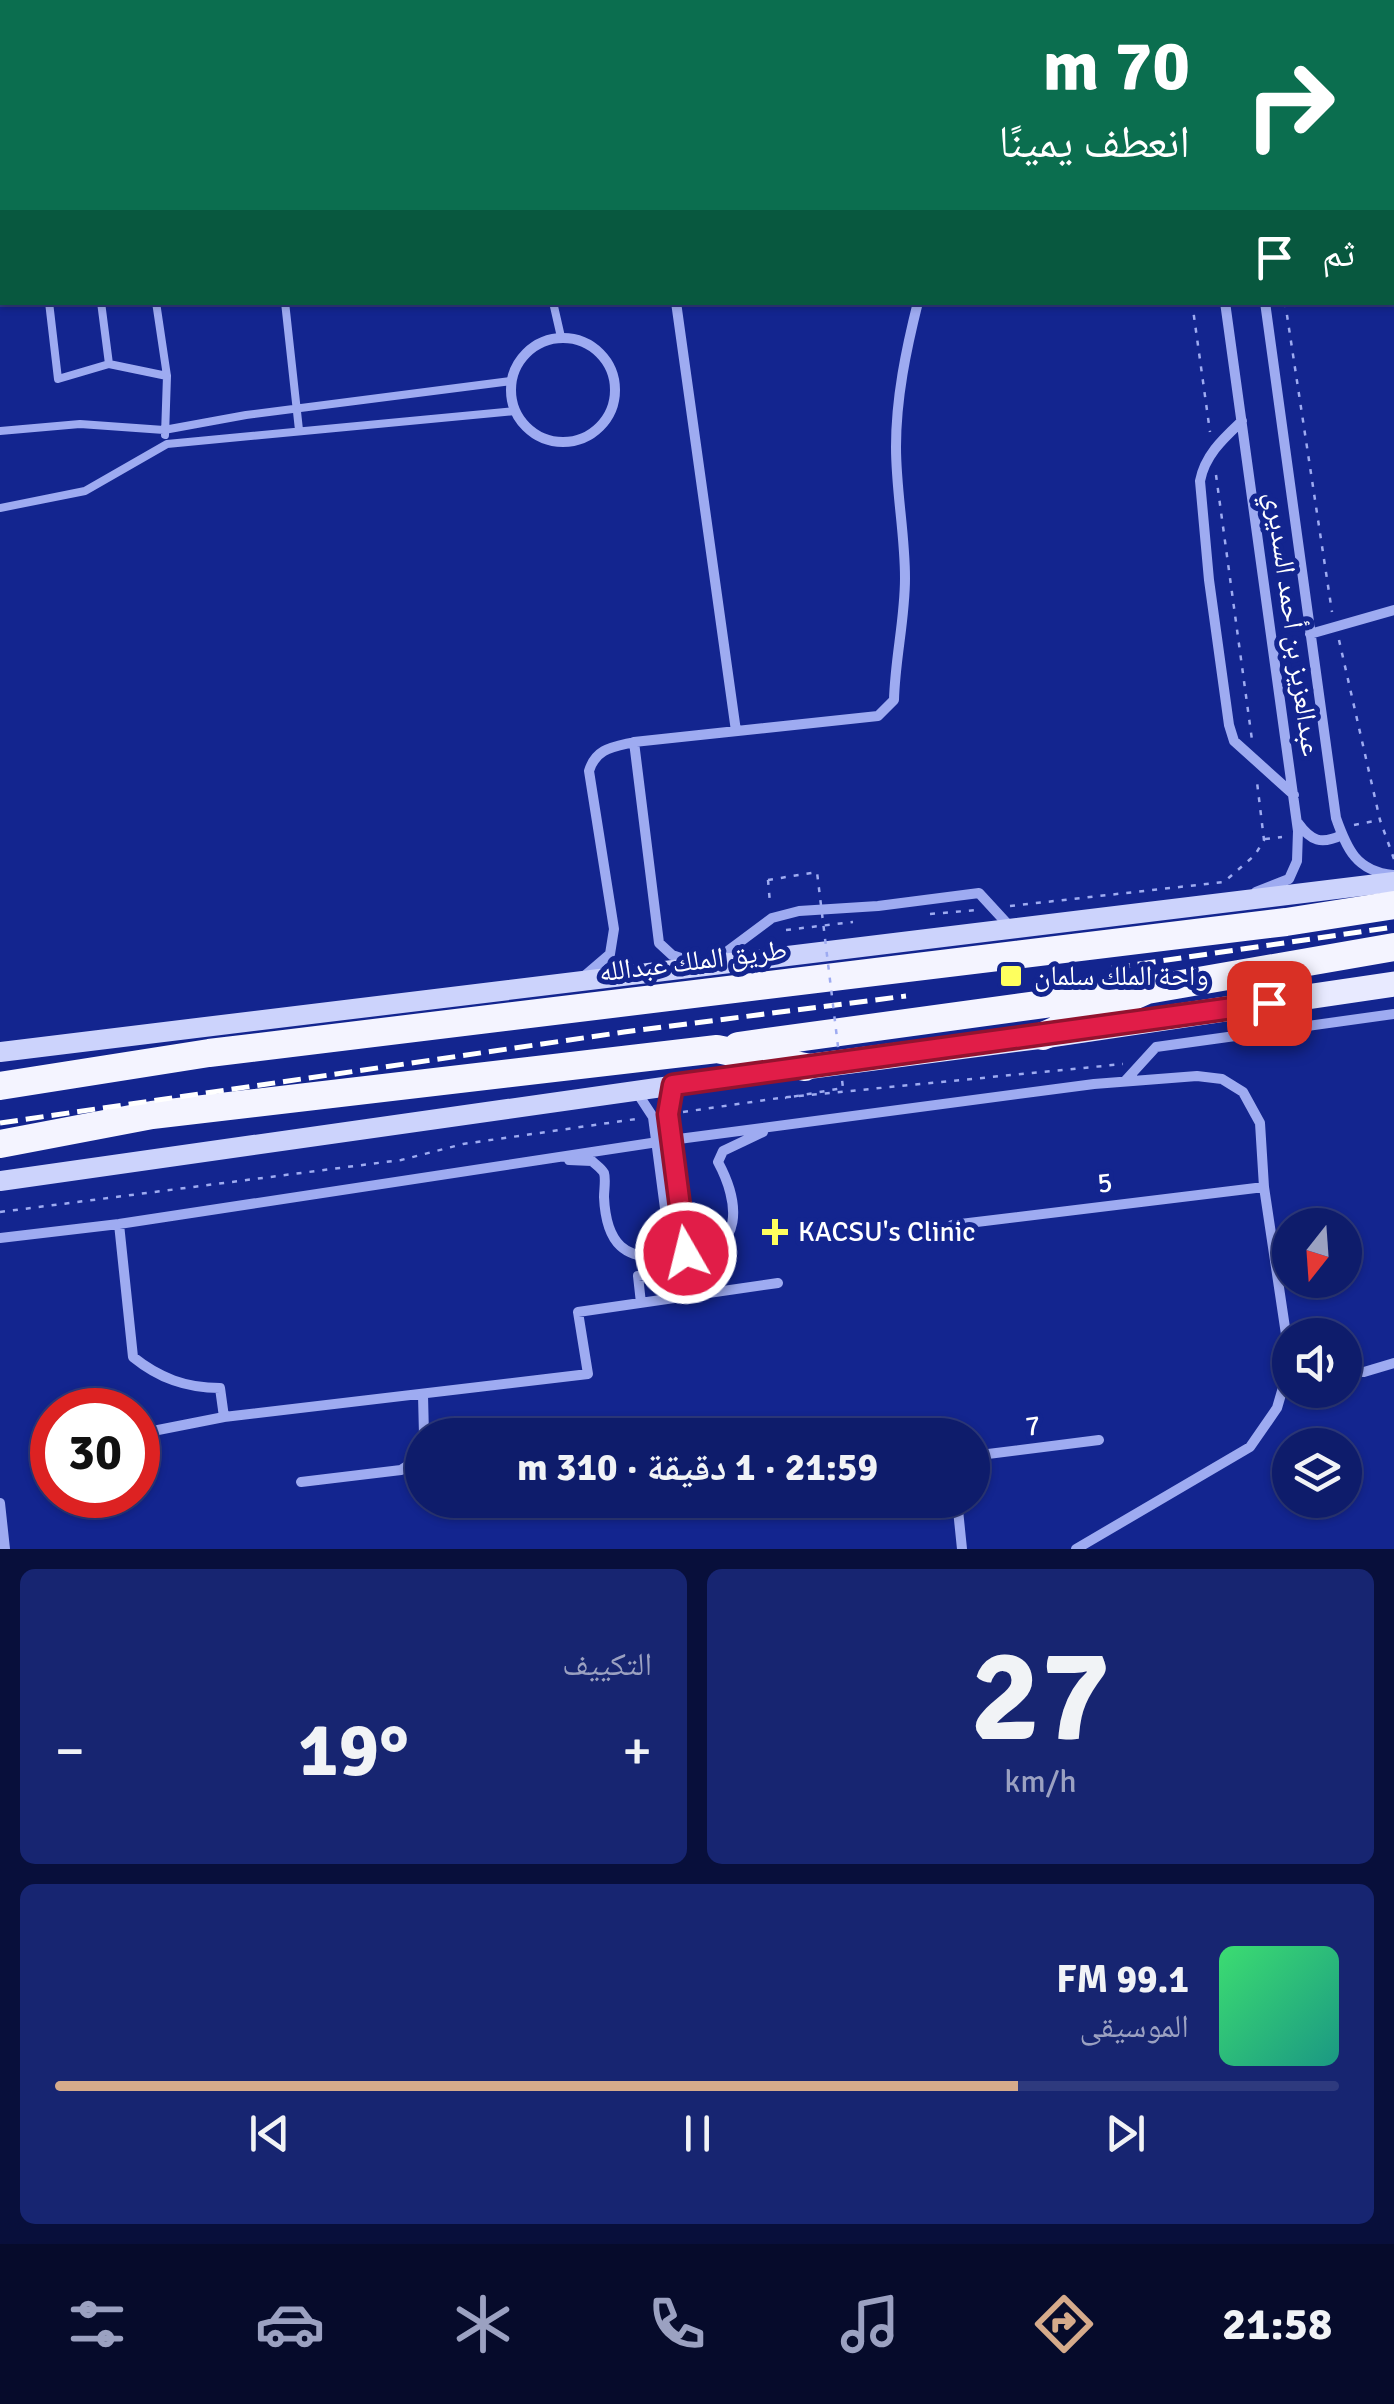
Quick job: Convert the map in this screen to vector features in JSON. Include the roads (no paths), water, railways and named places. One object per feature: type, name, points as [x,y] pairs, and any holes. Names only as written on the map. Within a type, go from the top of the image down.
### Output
[{"type":"highway","name":"طريق الملك عبدالله","points":[[0,1086],[209,1053],[1394,906]]},
{"type":"highway","points":[[0,1144],[152,1115],[717,1049],[1146,990],[1394,946]]},
{"type":"highway","points":[[1042,1036],[1146,990]]},
{"type":"highway","points":[[717,1049],[805,1067]]},
{"type":"main road","points":[[0,1051],[1222,906],[1394,879]]},
{"type":"main road","points":[[0,1182],[1394,984]]},
{"type":"street","points":[[676,305],[736,731]]},
{"type":"street","points":[[578,981],[610,954],[614,929],[589,770],[592,759],[601,750],[634,742],[878,716],[894,700],[905,580],[897,422],[905,352],[917,305]]},
{"type":"street","name":"عبدالعزيز بن أحمد السديري","points":[[1222,906],[1289,879],[1297,860],[1294,795],[1225,305]]},
{"type":"street","name":"عبدالعزيز بن أحمد السديري","points":[[1265,305],[1336,818],[1349,853],[1364,868],[1394,879]]},
{"type":"street","points":[[561,337],[577,339],[605,357],[616,388],[614,404],[595,431],[580,439],[559,442],[529,429],[515,411],[511,381],[523,356],[534,346],[561,337]]},
{"type":"street","points":[[1242,420],[1212,452],[1200,481],[1229,725],[1234,741],[1294,795]]},
{"type":"street","points":[[1310,634],[1394,610]]},
{"type":"street","points":[[634,742],[659,943],[672,955],[707,966],[772,918],[799,911],[979,893],[1014,930]]},
{"type":"street","points":[[1297,822],[1316,841],[1327,842],[1342,835]]},
{"type":"street","points":[[1124,1081],[1156,1047],[1394,1014]]},
{"type":"street","points":[[0,1238],[120,1224],[656,1142],[1124,1081],[1197,1076],[1222,1079],[1242,1092],[1260,1123],[1264,1187],[1282,1318]]},
{"type":"street","points":[[673,1085],[668,1114],[686,1253]]},
{"type":"street","points":[[636,1090],[653,1117],[671,1254],[665,1271]]},
{"type":"street","points":[[641,1303],[638,1276],[665,1271],[686,1253],[703,1253],[718,1247],[732,1224],[731,1193],[718,1162],[723,1151],[780,1126]]},
{"type":"street","points":[[538,1160],[592,1161],[604,1174],[607,1225],[616,1243],[638,1256],[655,1258],[671,1254]]},
{"type":"street","name":"5","points":[[952,1225],[1264,1187]]},
{"type":"street","points":[[120,1224],[133,1358],[156,1376],[199,1388],[220,1388],[224,1417]]},
{"type":"street","points":[[160,1430],[224,1417],[588,1374],[578,1312],[778,1283]]},
{"type":"street","points":[[1362,1372],[1394,1363]]},
{"type":"street","points":[[422,1395],[423,1418]]},
{"type":"street","points":[[1076,1549],[1250,1447],[1277,1408]]},
{"type":"street","name":"7","points":[[990,1454],[1099,1440]]},
{"type":"street","points":[[300,1482],[405,1467]]},
{"type":"street","points":[[0,1503],[5,1549]]},
{"type":"street","points":[[959,1518],[962,1549]]},
{"type":"lane","points":[[49,305],[58,379],[109,364],[167,376]]},
{"type":"lane","points":[[100,305],[109,364]]},
{"type":"lane","points":[[156,305],[167,376],[167,444]]},
{"type":"lane","points":[[286,305],[299,430]]},
{"type":"lane","points":[[554,305],[561,337]]},
{"type":"lane","points":[[0,430],[80,424],[164,430],[298,408],[511,381]]},
{"type":"lane","points":[[0,508],[84,491],[167,444],[515,411]]},
{"type":"railway","points":[[1112,968],[1394,927]]},
{"type":"railway","points":[[0,1123],[624,1032],[906,996]]},
{"type":"place","name":"واحة الملك سلمان","points":[[1011,976]]},
{"type":"place","name":"KACSU's Clinic","points":[[775,1232]]}]
